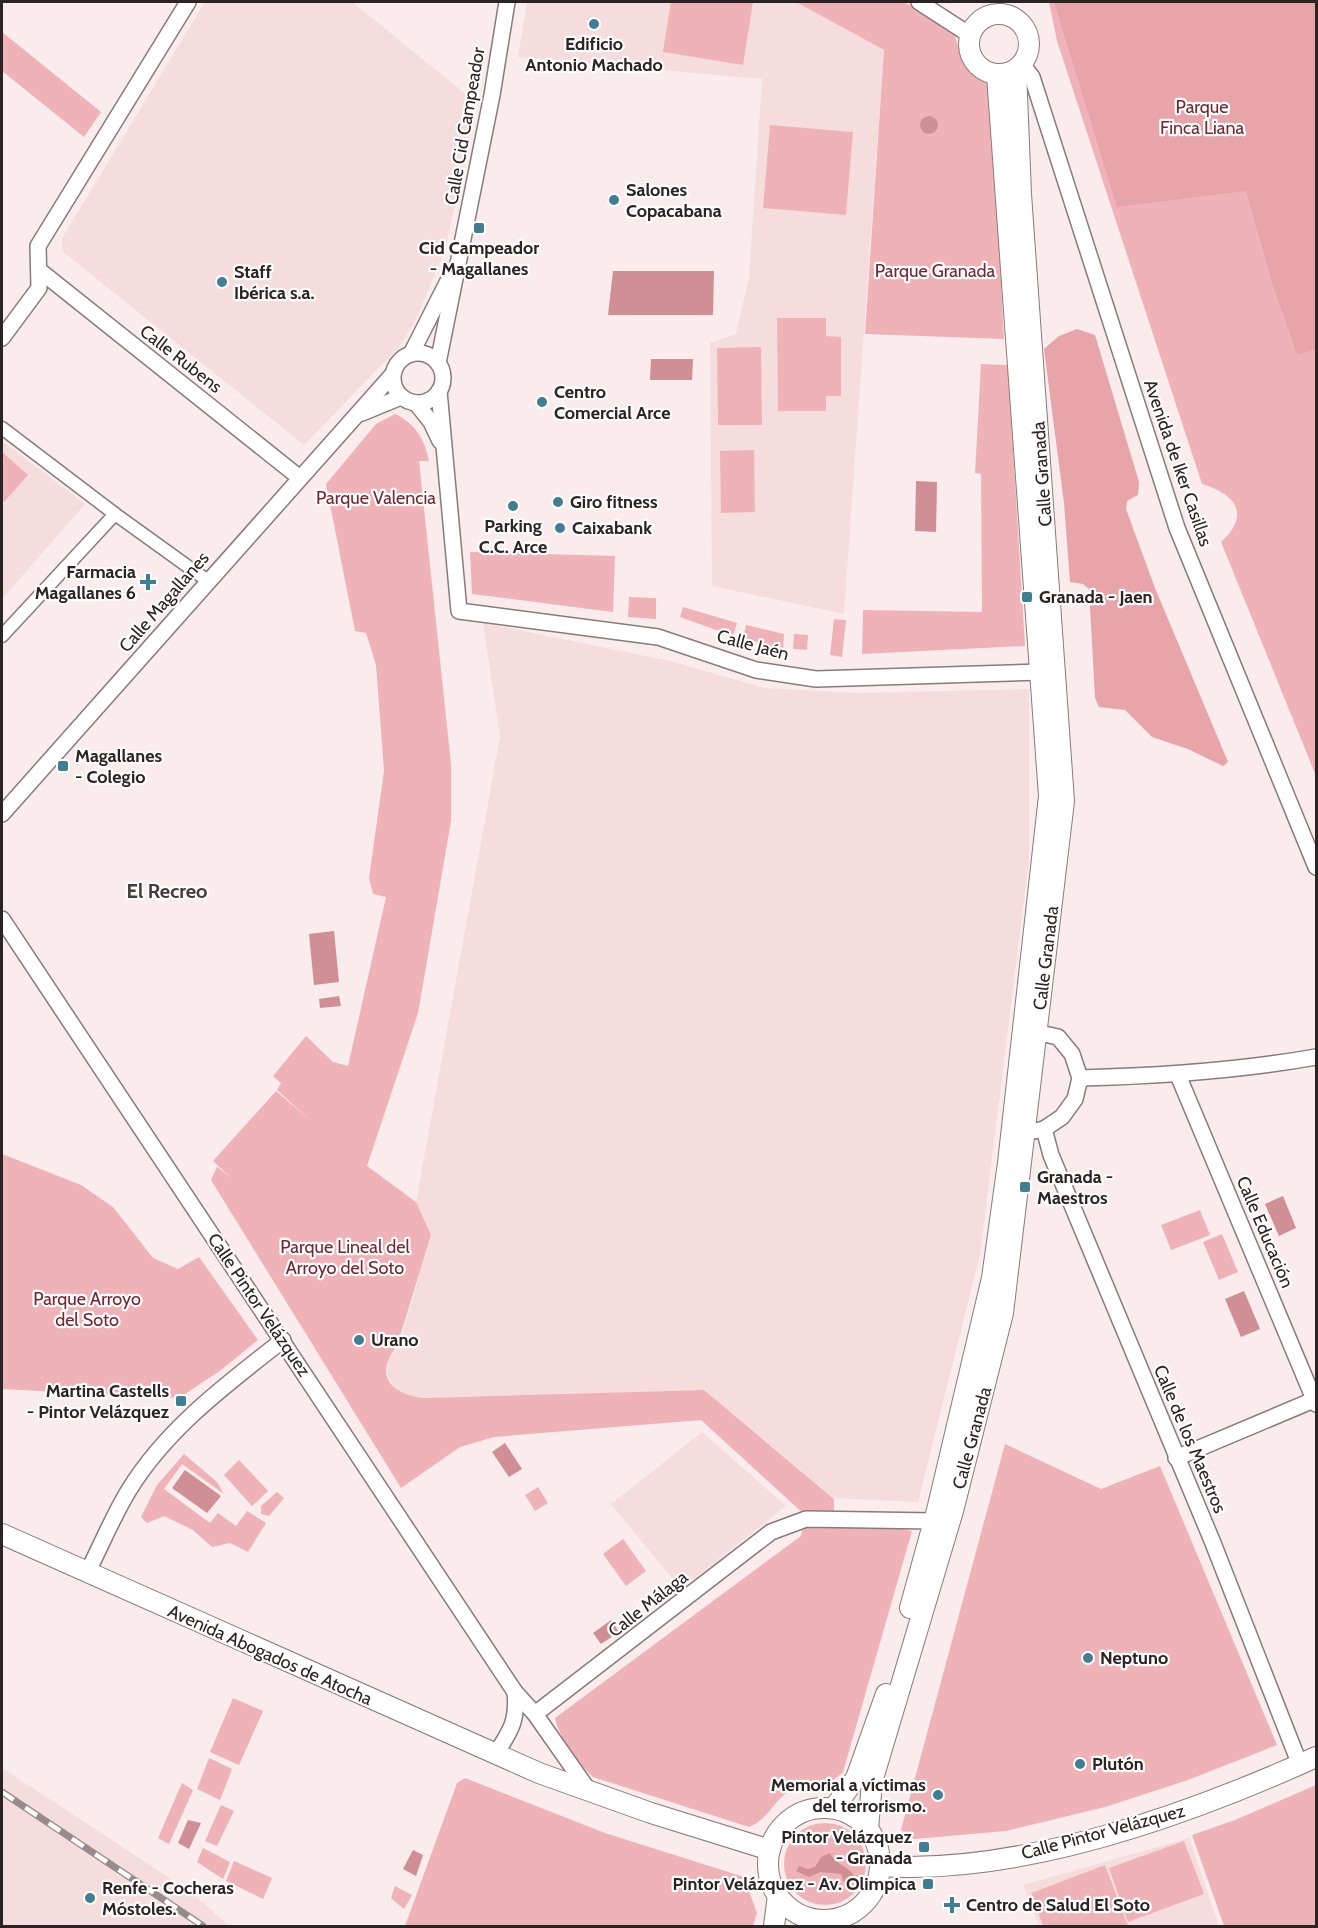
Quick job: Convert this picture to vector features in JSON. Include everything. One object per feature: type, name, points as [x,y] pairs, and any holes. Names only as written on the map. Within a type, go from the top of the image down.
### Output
[{"type":"street","points":[[2,338],[39,288],[38,246],[188,2]]},
{"type":"street","name":"Calle Cid Campeador","points":[[438,363],[492,95],[507,2]]},
{"type":"street","points":[[919,2],[970,35]]},
{"type":"street","points":[[1002,8],[1022,23],[1028,33],[1030,44],[1019,67],[997,75],[977,65],[969,45],[970,35],[982,18],[1002,8]]},
{"type":"street","name":"Avenida de Iker Casillas","points":[[1019,67],[1032,77],[1178,528],[1317,867]]},
{"type":"street","name":"Calle Granada","points":[[834,1808],[856,1778],[883,1702],[934,1521],[992,1278],[1064,801],[1057,672],[1022,194],[1019,67]]},
{"type":"street","name":"Calle Granada","points":[[868,1828],[872,1782],[953,1510],[1003,1313],[1035,1131],[1031,1031],[1049,796],[997,75]]},
{"type":"street","name":"Calle Cid Campeador","points":[[411,354],[460,258]]},
{"type":"street","name":"Calle Rubens","points":[[39,270],[300,478]]},
{"type":"street","points":[[416,403],[429,400],[439,391],[443,382],[438,363],[430,357],[411,354],[396,365],[393,374],[394,386],[401,397],[416,403],[430,422],[444,451]]},
{"type":"street","name":"Calle Magallanes","points":[[2,814],[393,374]]},
{"type":"street","points":[[439,391],[444,451]]},
{"type":"street","name":"Calle Magallanes","points":[[356,416],[401,397]]},
{"type":"street","points":[[2,428],[208,581]]},
{"type":"street","name":"Calle Jaén","points":[[444,451],[459,611],[658,637],[756,670],[816,679],[1041,672]]},
{"type":"street","points":[[2,636],[116,514]]},
{"type":"street","name":"Calle Pintor Velázquez","points":[[2,919],[515,1692],[535,1714],[589,1791]]},
{"type":"street","points":[[1031,1031],[1058,1037],[1072,1054],[1080,1078],[1075,1099],[1062,1117],[1035,1131]]},
{"type":"street","points":[[1080,1078],[1178,1075],[1256,1068],[1317,1057]]},
{"type":"street","name":"Calle Educación","points":[[1178,1075],[1316,1401]]},
{"type":"street","name":"Calle de los Maestros","points":[[1035,1131],[1051,1155],[1176,1458],[1308,1761]]},
{"type":"street","points":[[87,1573],[129,1490],[160,1446],[231,1378],[283,1340]]},
{"type":"street","points":[[1176,1458],[1316,1401]]},
{"type":"street","name":"Calle Málaga","points":[[535,1714],[771,1532],[786,1529],[806,1519],[934,1521]]},
{"type":"street","name":"Avenida Abogados de Atocha","points":[[2,1534],[495,1755],[589,1791]]},
{"type":"street","points":[[495,1755],[512,1728],[517,1713],[515,1692]]},
{"type":"street","name":"Calle Pintor Velázquez","points":[[881,1866],[912,1868],[1030,1854],[1112,1833],[1187,1809],[1308,1761]]},
{"type":"street","points":[[589,1791],[770,1850]]},
{"type":"street","points":[[817,1808],[834,1808],[853,1815],[868,1828],[877,1843],[881,1866],[873,1892],[863,1905],[835,1923],[804,1922],[778,1895],[770,1877],[770,1850],[774,1839],[786,1823],[794,1817],[817,1808]]},
{"type":"street","points":[[774,1926],[778,1895]]},
{"type":"shaded area","points":[[205,2],[352,2],[477,103],[445,250],[416,319],[399,347],[304,445],[62,251],[62,238]]},
{"type":"shaded area","points":[[527,2],[796,2],[884,50],[844,614],[712,586],[710,343],[736,334],[749,277],[762,79],[518,57]]},
{"type":"shaded area","points":[[925,116],[933,116],[938,121],[936,132],[925,134],[920,129],[920,121]]},
{"type":"shaded area","points":[[613,271],[714,271],[713,315],[608,315]]},
{"type":"shaded area","points":[[651,359],[693,359],[692,380],[650,380]]},
{"type":"shaded area","points":[[2,441],[85,504],[2,599]]},
{"type":"shaded area","points":[[916,481],[937,482],[936,532],[915,531]]},
{"type":"shaded area","points":[[483,623],[670,661],[764,688],[859,693],[1029,689],[1029,859],[980,1255],[918,1502],[834,1498],[704,1390],[425,1398],[406,1396],[396,1390],[387,1374],[389,1359],[399,1347],[431,1235],[416,1202],[500,737]]},
{"type":"shaded area","points":[[334,931],[339,982],[314,985],[309,934]]},
{"type":"shaded area","points":[[339,996],[341,1006],[320,1008],[319,999]]},
{"type":"shaded area","points":[[1283,1196],[1296,1228],[1279,1236],[1265,1204]]},
{"type":"shaded area","points":[[1244,1291],[1260,1329],[1241,1337],[1225,1299]]},
{"type":"shaded area","points":[[702,1432],[786,1506],[681,1589],[611,1504]]},
{"type":"shaded area","points":[[505,1443],[522,1469],[509,1477],[492,1452]]},
{"type":"shaded area","points":[[185,1470],[221,1496],[207,1513],[172,1488]]},
{"type":"shaded area","points":[[611,1620],[619,1632],[601,1644],[593,1633]]},
{"type":"shaded area","points":[[2,1768],[191,1892],[229,1926],[2,1926]]},
{"type":"shaded area","points":[[188,1820],[201,1823],[189,1849],[178,1843]]},
{"type":"shaded area","points":[[1189,1838],[1219,1926],[1039,1926],[1023,1885]]},
{"type":"shaded area","points":[[413,1850],[423,1855],[416,1876],[403,1869]]},
{"type":"shaded area","points":[[830,1853],[854,1875],[853,1882],[844,1882],[841,1874],[820,1872],[809,1877],[796,1871],[799,1866],[808,1869],[815,1867],[821,1857]]},
{"type":"green space","points":[[671,2],[753,2],[743,65],[663,52]]},
{"type":"green space","name":"Parque Granada","points":[[796,2],[904,2],[953,29],[961,55],[969,70],[991,85],[1004,339],[865,334],[884,50]]},
{"type":"green space","name":"Parque Finca Liana","points":[[1049,2],[1316,2],[1316,776],[1221,542],[1235,523],[1236,507],[1224,493],[1202,484],[1057,41]]},
{"type":"green space","points":[[1054,2],[1316,2],[1316,350],[1297,354],[1272,283],[1246,191],[1117,207]]},
{"type":"green space","points":[[2,32],[101,112],[84,137],[2,71]]},
{"type":"green space","points":[[770,125],[853,132],[846,215],[763,208]]},
{"type":"green space","points":[[777,318],[826,318],[826,336],[841,337],[841,396],[826,396],[826,411],[778,411]]},
{"type":"green space","points":[[1077,329],[1095,335],[1139,482],[1138,495],[1127,501],[1126,509],[1155,588],[1228,762],[1223,766],[1188,749],[1152,737],[1125,710],[1099,707],[1095,698],[1089,589],[1083,584],[1070,582],[1064,503],[1044,349],[1059,336]]},
{"type":"green space","points":[[761,347],[762,425],[718,425],[717,348]]},
{"type":"green space","points":[[981,364],[1008,365],[1025,646],[862,654],[863,610],[982,612],[981,474],[975,473]]},
{"type":"green space","points":[[395,414],[408,422],[418,433],[429,461],[419,461],[451,764],[451,821],[418,1013],[367,1166],[416,1202],[431,1235],[397,1346],[387,1366],[387,1375],[395,1388],[403,1393],[425,1398],[704,1390],[834,1499],[834,1515],[912,1531],[843,1772],[829,1782],[791,1790],[761,1820],[749,1827],[593,1777],[570,1750],[555,1718],[801,1536],[805,1515],[701,1420],[494,1437],[460,1447],[401,1488],[211,1180],[217,1167],[231,1178],[213,1161],[276,1091],[312,1122],[277,1090],[281,1083],[273,1076],[306,1036],[333,1062],[348,1066],[386,897],[373,894],[369,878],[384,771],[376,665],[366,633],[355,631],[326,484],[376,424]]},
{"type":"green space","points":[[754,450],[755,512],[721,513],[720,451]]},
{"type":"green space","points":[[2,452],[28,475],[4,502],[2,499]]},
{"type":"green space","points":[[470,552],[615,556],[613,612],[472,594]]},
{"type":"green space","points":[[629,597],[656,598],[656,619],[628,617]]},
{"type":"green space","points":[[683,607],[737,623],[733,636],[680,617]]},
{"type":"green space","points":[[834,619],[846,620],[842,657],[830,655]]},
{"type":"green space","points":[[746,625],[784,634],[783,650],[743,638]]},
{"type":"green space","points":[[794,634],[808,635],[807,650],[793,649]]},
{"type":"green space","name":"Parque Arroyo del Soto","points":[[2,1154],[81,1185],[113,1207],[153,1258],[178,1269],[199,1257],[258,1340],[221,1370],[179,1398],[2,1389]]},
{"type":"green space","points":[[1200,1210],[1210,1235],[1171,1250],[1161,1225]]},
{"type":"green space","points":[[1222,1234],[1238,1272],[1219,1280],[1203,1242]]},
{"type":"green space","points":[[1005,1444],[1101,1489],[1160,1466],[1277,1745],[1188,1780],[1105,1807],[1006,1831],[914,1839],[901,1830]]},
{"type":"green space","points":[[184,1454],[217,1482],[224,1494],[182,1464],[164,1489],[210,1523],[218,1513],[236,1526],[247,1511],[266,1523],[248,1552],[230,1543],[212,1547],[193,1530],[164,1516],[147,1523],[141,1517],[157,1485]]},
{"type":"green space","points":[[239,1460],[268,1491],[252,1506],[224,1475]]},
{"type":"green space","points":[[538,1487],[548,1503],[535,1511],[525,1495]]},
{"type":"green space","points":[[277,1492],[284,1498],[269,1516],[261,1514],[261,1506]]},
{"type":"green space","points":[[623,1539],[646,1571],[626,1586],[603,1554]]},
{"type":"green space","points":[[233,1698],[263,1711],[239,1765],[210,1752]]},
{"type":"green space","points":[[209,1758],[232,1769],[220,1800],[197,1789]]},
{"type":"green space","points":[[465,1778],[605,1833],[744,1877],[757,1913],[753,1926],[405,1926],[457,1783]]},
{"type":"green space","points":[[182,1783],[193,1790],[169,1844],[158,1838]]},
{"type":"green space","points":[[1316,1785],[1316,1926],[1224,1926],[1192,1835],[1235,1820]]},
{"type":"green space","points":[[221,1805],[234,1811],[217,1846],[205,1841]]},
{"type":"green space","points":[[825,1823],[841,1826],[854,1835],[863,1848],[866,1864],[863,1880],[854,1893],[841,1902],[825,1905],[809,1902],[796,1893],[787,1880],[784,1864],[787,1848],[796,1835],[809,1826]]},
{"type":"green space","points":[[1184,1841],[1204,1894],[1128,1922],[1109,1868]]},
{"type":"green space","points":[[203,1848],[230,1862],[223,1879],[197,1862]]},
{"type":"green space","points":[[234,1861],[272,1878],[263,1899],[226,1881]]},
{"type":"green space","points":[[1105,1865],[1128,1926],[1043,1926],[1031,1893]]},
{"type":"green space","points":[[395,1886],[412,1895],[404,1909],[391,1898]]},
{"type":"railway","points":[[2,1792],[203,1926]]},
{"type":"place","name":"Edificio Antonio Machado","points":[[594,24]]},
{"type":"place","name":"Salones Copacabana","points":[[614,200]]},
{"type":"place","name":"Cid Campeador - Magallanes","points":[[479,228]]},
{"type":"place","name":"Staff Ibérica s.a.","points":[[222,282]]},
{"type":"place","name":"Centro Comercial Arce","points":[[542,402]]},
{"type":"place","name":"Giro fitness","points":[[558,502]]},
{"type":"place","name":"Parking C.C. Arce","points":[[513,506]]},
{"type":"place","name":"Caixabank","points":[[560,528]]},
{"type":"place","name":"Farmacia Magallanes 6","points":[[148,582]]},
{"type":"place","name":"Granada - Jaen","points":[[1027,597]]},
{"type":"place","name":"Magallanes - Colegio","points":[[63,766]]},
{"type":"place","name":"Granada - Maestros","points":[[1025,1187]]},
{"type":"place","name":"Urano","points":[[359,1340]]},
{"type":"place","name":"Martina Castells - Pintor Velázquez","points":[[181,1401]]},
{"type":"place","name":"Neptuno","points":[[1088,1658]]},
{"type":"place","name":"Plutón","points":[[1080,1764]]},
{"type":"place","name":"Memorial a víctimas del terrorismo.","points":[[938,1795]]},
{"type":"place","name":"Pintor Velázquez - Granada","points":[[924,1847]]},
{"type":"place","name":"Pintor Velázquez - Av. Olimpica","points":[[928,1884]]},
{"type":"place","name":"Renfe - Cocheras Móstoles.","points":[[90,1898]]},
{"type":"place","name":"Centro de Salud El Soto","points":[[952,1905]]},
{"type":"district","name":"El Recreo","points":[[167,891]]},
{"type":"park label","name":"Parque Valencia","points":[[376,498]]},
{"type":"park label","name":"Parque Lineal del Arroyo del Soto","points":[[345,1257]]}]
